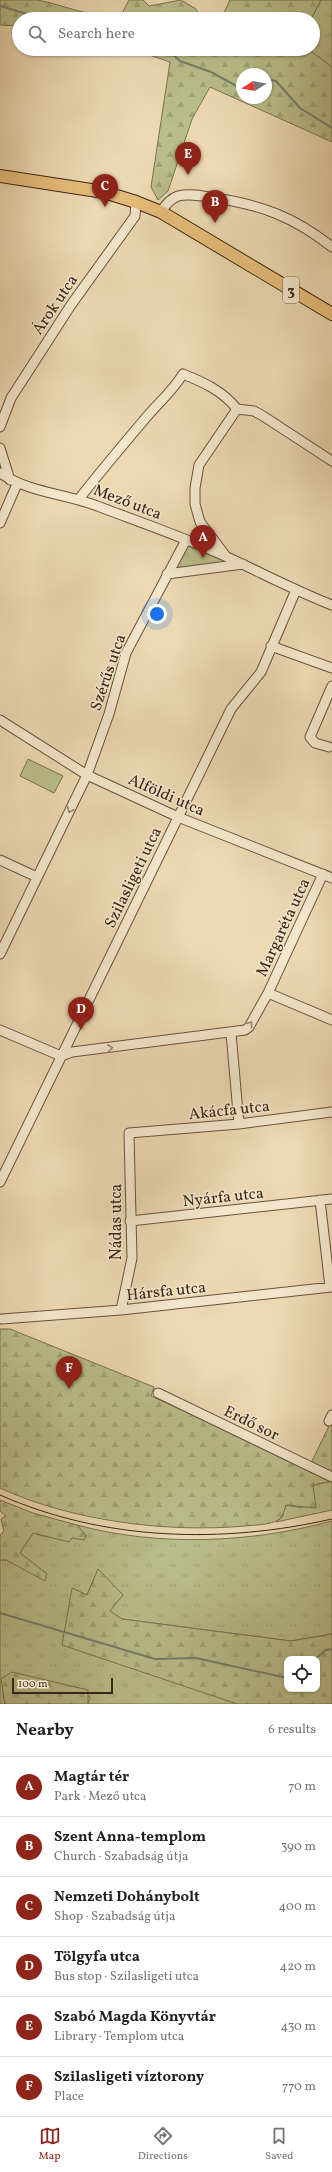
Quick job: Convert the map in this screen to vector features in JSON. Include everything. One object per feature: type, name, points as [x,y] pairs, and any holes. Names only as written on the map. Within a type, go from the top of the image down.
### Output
[{"type":"main road","name":"3","points":[[0,176],[104,192],[161,212],[332,314]]},
{"type":"street","points":[[161,212],[171,200],[178,196],[203,196],[238,201],[262,207],[296,222],[332,247]]},
{"type":"street","name":"Árok utca","points":[[0,427],[12,398],[70,305],[135,216],[136,202]]},
{"type":"street","points":[[79,499],[94,482],[115,453],[173,390],[184,374],[214,388],[237,409],[254,412],[263,416],[332,462]]},
{"type":"street","points":[[226,556],[200,522],[194,504],[195,488],[199,465],[237,409]]},
{"type":"street","points":[[0,448],[13,482],[0,523]]},
{"type":"street","name":"Mező utca","points":[[0,473],[13,482],[38,491],[79,499],[186,540],[226,556],[296,590],[332,605]]},
{"type":"street","name":"Szérűs utca","points":[[0,954],[87,775],[109,714],[126,653],[186,540]]},
{"type":"street","points":[[167,574],[243,564]]},
{"type":"street","name":"Szilasligeti utca","points":[[0,1182],[60,1056],[231,709],[256,681],[296,590]]},
{"type":"street","points":[[271,646],[332,668]]},
{"type":"street","points":[[329,747],[315,743],[310,737],[332,686]]},
{"type":"street","name":"Alföldi utca","points":[[0,720],[87,775],[178,817],[328,876]]},
{"type":"street","points":[[0,860],[38,877]]},
{"type":"street","name":"Margaréta utca","points":[[60,1056],[72,1052],[231,1033],[249,1027],[328,876]]},
{"type":"street","points":[[268,993],[332,1020]]},
{"type":"street","points":[[0,1030],[60,1056]]},
{"type":"street","points":[[231,1033],[240,1124]]},
{"type":"street","name":"Akácfa utca","points":[[129,1133],[240,1124],[332,1112]]},
{"type":"street","name":"Nádas utca","points":[[121,1310],[132,1258],[129,1133]]},
{"type":"street","name":"Nyárfa utca","points":[[130,1221],[332,1199]]},
{"type":"street","points":[[320,1200],[331,1287]]},
{"type":"street","name":"Hársfa utca","points":[[2,1320],[121,1310],[331,1287]]},
{"type":"street","name":"Erdő sor","points":[[158,1393],[332,1477]]},
{"type":"green space","points":[[0,0],[37,0],[84,12],[12,12],[12,26],[0,25]]},
{"type":"green space","points":[[129,0],[143,0],[149,6],[181,0],[196,9],[198,12],[123,12]]},
{"type":"green space","points":[[230,0],[321,0],[315,12],[224,12]]},
{"type":"green space","points":[[321,0],[332,0],[332,67],[317,56],[320,56],[320,12],[315,12]]},
{"type":"green space","points":[[152,56],[317,56],[332,67],[332,142],[248,104],[272,104],[272,68],[236,68],[236,99],[210,87],[192,119],[168,191],[158,200],[151,187],[170,62]]},
{"type":"green space","points":[[186,540],[243,564],[167,574]]},
{"type":"green space","points":[[28,759],[63,776],[54,793],[20,776]]},
{"type":"green space","points":[[0,1329],[10,1329],[154,1387],[151,1396],[309,1467],[332,1420],[332,1481],[313,1485],[316,1508],[286,1505],[283,1514],[275,1522],[215,1528],[152,1526],[120,1522],[57,1509],[0,1488]]},
{"type":"green space","points":[[332,1481],[332,1510],[276,1522],[282,1517],[286,1505],[302,1508],[313,1485]]},
{"type":"green space","points":[[0,1500],[33,1513],[77,1525],[86,1536],[84,1540],[72,1538],[69,1542],[33,1533],[20,1553],[47,1574],[45,1581],[6,1560],[0,1560],[0,1535],[4,1531],[1,1519],[6,1516],[0,1511]]},
{"type":"green space","points":[[332,1521],[332,1634],[291,1641],[122,1619],[109,1611],[98,1569],[87,1595],[73,1589],[237,1704],[88,1704],[90,1697],[3,1695],[5,1704],[0,1704],[0,1560],[6,1560],[47,1574],[20,1553],[33,1533],[59,1538],[86,1536],[77,1525],[140,1537],[204,1540],[269,1534]]},
{"type":"green space","points":[[98,1569],[123,1595],[110,1611],[122,1619],[291,1641],[332,1634],[332,1704],[237,1704],[62,1645],[72,1588],[87,1595]]},
{"type":"green space","points":[[12,1672],[88,1690],[88,1704],[5,1704],[1,1679]]},
{"type":"waterway","points":[[0,6],[20,12]]},
{"type":"waterway","points":[[175,56],[180,61],[211,72],[236,86]]},
{"type":"waterway","points":[[272,80],[276,81],[300,108],[332,128]]},
{"type":"waterway","points":[[0,1613],[155,1659],[196,1658],[284,1677]]},
{"type":"waterway","points":[[319,1656],[326,1650],[332,1649]]},
{"type":"tram line","points":[[0,1495],[40,1510],[80,1522],[164,1534],[206,1535],[248,1532],[290,1527],[332,1519]]},
{"type":"place","name":"Szabó Magda Könyvtár","points":[[188,175]]},
{"type":"place","name":"Nemzeti Dohánybolt","points":[[105,207]]},
{"type":"place","name":"Szent Anna-templom","points":[[215,223]]},
{"type":"place","name":"Magtár tér","points":[[203,558]]},
{"type":"place","name":"Tölgyfa utca","points":[[81,1030]]},
{"type":"place","name":"Szilasligeti víztorony","points":[[69,1389]]}]
